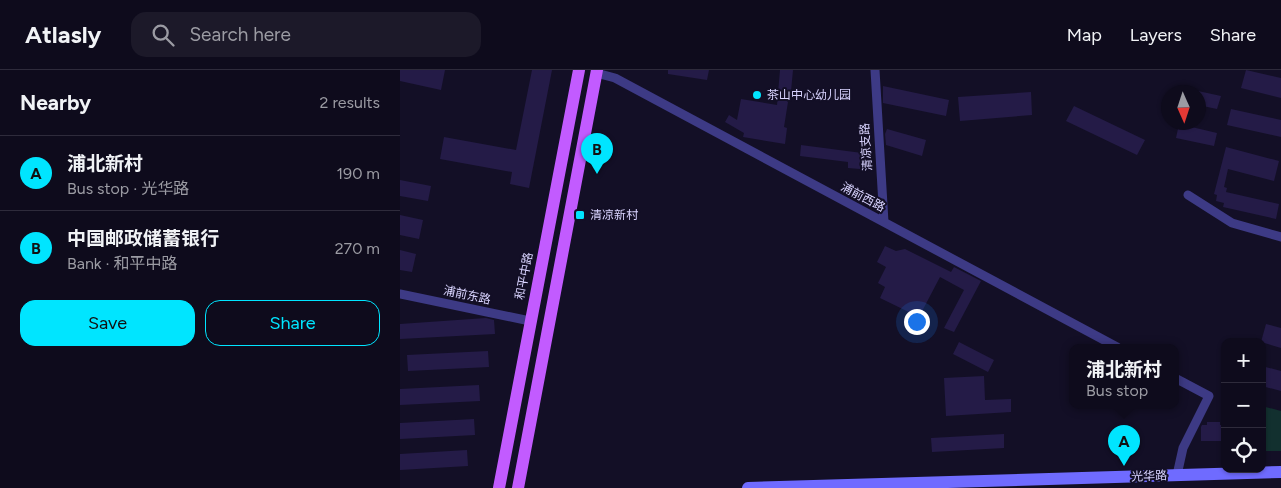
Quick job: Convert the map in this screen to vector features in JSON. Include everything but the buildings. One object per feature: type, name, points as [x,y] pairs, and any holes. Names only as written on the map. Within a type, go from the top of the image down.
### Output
[{"type":"main road","name":"和平中路","points":[[499,488],[579,70]]},
{"type":"main road","points":[[518,488],[597,71]]},
{"type":"main road","name":"光华路","points":[[748,488],[1281,472]]},
{"type":"street","name":"清凉支路","points":[[875,70],[884,222]]},
{"type":"street","name":"浦前西路","points":[[597,71],[615,78],[1111,344]]},
{"type":"street","points":[[1188,195],[1232,223],[1281,237]]},
{"type":"street","name":"浦前东路","points":[[400,294],[530,321]]},
{"type":"street","points":[[1177,475],[1183,448],[1209,396],[1179,380]]},
{"type":"green space","points":[[1266,407],[1281,411],[1281,451],[1266,451]]},
{"type":"place","name":"茶山中心幼儿园","points":[[757,95]]},
{"type":"place","name":"中国邮政储蓄银行","points":[[597,174]]},
{"type":"place","name":"清凉新村","points":[[580,215]]},
{"type":"place","name":"浦北新村","points":[[1124,466]]}]
